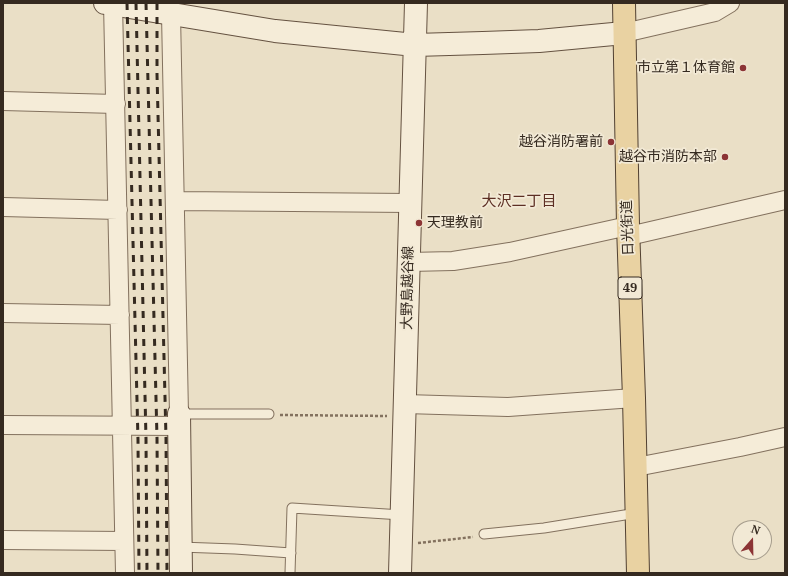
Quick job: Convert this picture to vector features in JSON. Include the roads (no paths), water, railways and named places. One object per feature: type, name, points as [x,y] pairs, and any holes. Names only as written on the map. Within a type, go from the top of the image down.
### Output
[{"type":"main road","name":"日光街道","points":[[624,3],[628,231],[638,573]]},
{"type":"street","points":[[125,573],[116,104],[110,3],[170,10],[275,31],[415,45],[539,41],[624,33],[715,12],[730,3]]},
{"type":"street","name":"大野島越谷線","points":[[400,573],[416,3]]},
{"type":"street","points":[[170,10],[176,201],[181,573]]},
{"type":"street","points":[[3,101],[116,104]]},
{"type":"street","points":[[409,262],[453,261],[503,253],[628,231],[785,200]]},
{"type":"street","points":[[176,201],[410,203]]},
{"type":"street","points":[[3,207],[118,210]]},
{"type":"street","points":[[3,313],[120,316]]},
{"type":"street","points":[[405,410],[508,407],[634,398]]},
{"type":"street","points":[[3,425],[122,426],[180,420]]},
{"type":"street","points":[[636,467],[785,437]]},
{"type":"street","points":[[3,540],[124,541]]},
{"type":"lane","points":[[180,420],[269,414]]},
{"type":"lane","points":[[290,573],[292,508],[402,515]]},
{"type":"lane","points":[[484,534],[544,528],[637,513]]},
{"type":"lane","points":[[180,547],[291,553]]},
{"type":"railway","points":[[127,3],[138,440],[139,573]]},
{"type":"railway","points":[[136,3],[146,439],[147,573]]},
{"type":"railway","points":[[146,3],[157,438],[158,573]]},
{"type":"railway","points":[[157,3],[157,74],[166,438],[167,573]]},
{"type":"place","name":"市立第１体育館","points":[[743,68]]},
{"type":"place","name":"越谷消防署前","points":[[611,142]]},
{"type":"place","name":"越谷市消防本部","points":[[725,157]]},
{"type":"place","name":"天理教前","points":[[419,223]]},
{"type":"district","name":"大沢二丁目","points":[[519,202]]}]
